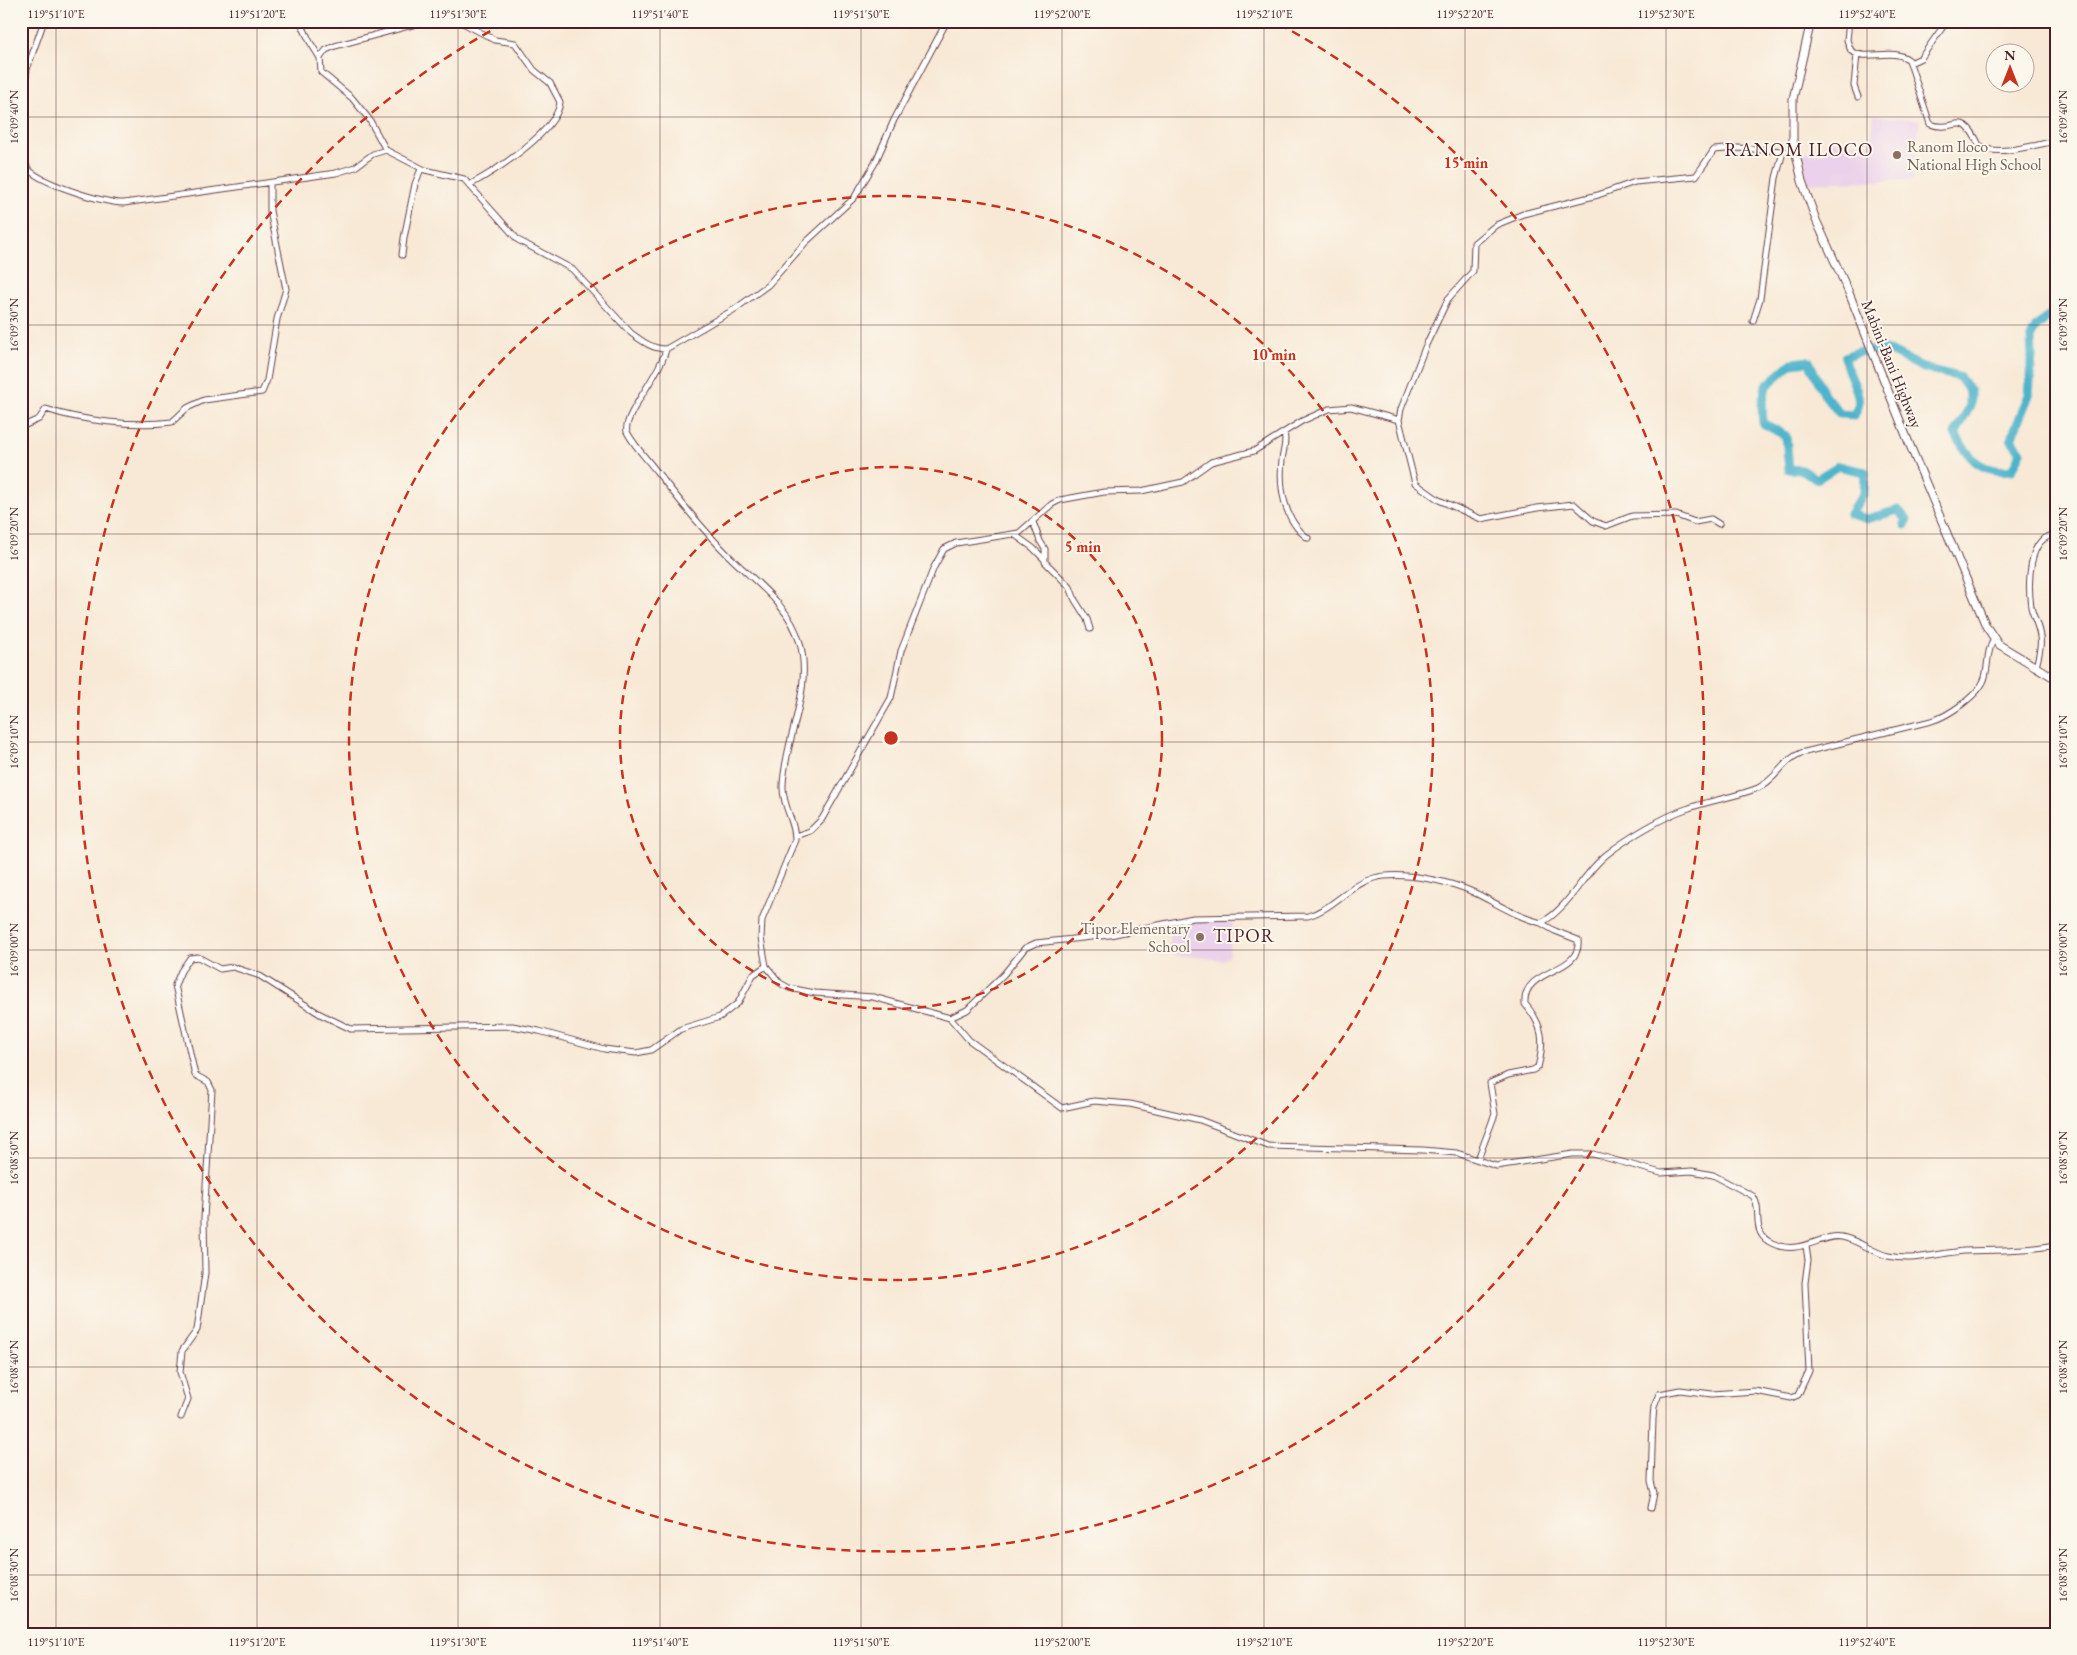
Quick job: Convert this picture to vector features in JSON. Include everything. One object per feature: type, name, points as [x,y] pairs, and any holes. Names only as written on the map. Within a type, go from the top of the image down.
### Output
[{"type":"main road","name":"Mabini-Bani Highway","points":[[1811,21],[1793,100],[1792,124],[1795,152],[1802,181],[1816,220],[1867,339],[1933,502],[1994,639]]},
{"type":"main road","points":[[1994,639],[2056,679]]},
{"type":"street","points":[[44,21],[29,63],[24,90],[24,163],[32,172],[51,182],[96,199],[116,203],[336,173],[355,167],[372,154],[386,150]]},
{"type":"street","points":[[300,21],[320,58],[321,72],[352,98],[369,119],[386,150],[421,169],[458,176],[471,184],[518,240],[572,269],[631,333],[651,346],[666,349]]},
{"type":"street","points":[[320,58],[326,50],[336,46],[428,21]]},
{"type":"street","points":[[458,21],[495,40],[516,43],[534,70],[550,83],[560,102],[558,112],[549,128],[508,161],[471,184]]},
{"type":"street","points":[[947,21],[894,120],[875,162],[854,198],[805,243],[768,285],[735,309],[666,349],[659,367],[628,421],[626,429],[633,441],[703,528],[776,600],[792,623],[799,641],[804,675],[801,702],[788,750],[783,788],[786,812],[795,836],[762,920],[761,938],[766,966],[780,983],[789,988],[816,993],[873,997],[950,1018],[969,1040],[1062,1108],[1094,1101],[1130,1104],[1200,1120],[1268,1146],[1403,1148],[1457,1153],[1496,1166],[1583,1153],[1616,1159],[1661,1172],[1692,1171],[1713,1175],[1752,1196],[1756,1202],[1758,1228],[1769,1242],[1788,1247],[1806,1246],[1834,1237],[1844,1237],[1888,1256],[1905,1258],[1965,1251],[2020,1251],[2056,1245]]},
{"type":"street","points":[[1849,21],[1848,45],[1851,51],[1857,54],[1899,55],[1906,58],[1910,63],[1930,124],[1959,124],[1968,126],[1974,132],[1980,147],[1986,149],[2002,150],[2056,141]]},
{"type":"street","points":[[1910,63],[1921,58],[1947,21]]},
{"type":"street","points":[[1857,54],[1854,86],[1858,97]]},
{"type":"street","points":[[1719,524],[1712,519],[1695,522],[1676,515],[1665,515],[1627,516],[1616,523],[1606,526],[1593,521],[1574,504],[1537,508],[1485,520],[1475,518],[1439,500],[1415,483],[1399,420],[1410,384],[1448,299],[1473,271],[1474,243],[1490,229],[1523,214],[1590,198],[1627,184],[1696,176],[1714,150],[1738,148],[1795,152]]},
{"type":"street","points":[[1753,320],[1760,299],[1776,178],[1783,152]]},
{"type":"street","points":[[402,255],[415,184],[421,169]]},
{"type":"street","points":[[21,427],[39,419],[46,409],[75,417],[113,422],[172,422],[187,408],[204,400],[262,392],[267,380],[277,319],[286,289],[270,211],[270,183]]},
{"type":"street","points":[[795,836],[810,831],[822,820],[886,709],[894,688],[905,640],[940,555],[947,546],[956,542],[1015,535],[1033,522],[1052,504],[1060,500],[1104,492],[1141,491],[1184,482],[1211,462],[1254,452],[1318,413],[1342,407],[1362,409],[1399,420]]},
{"type":"street","points":[[1284,433],[1286,445],[1282,463],[1284,503],[1298,530],[1308,538]]},
{"type":"street","points":[[1033,522],[1040,541],[1046,549],[1044,559]]},
{"type":"street","points":[[1015,535],[1033,548],[1070,587],[1090,628]]},
{"type":"street","points":[[2036,667],[2041,639],[2032,608],[2030,575],[2038,543],[2046,536],[2056,535]]},
{"type":"street","points":[[1541,923],[1552,915],[1607,855],[1633,837],[1683,810],[1759,788],[1772,779],[1792,758],[1801,752],[1931,721],[1950,714],[1984,680],[1988,650],[1994,639]]},
{"type":"street","points":[[950,1018],[967,1010],[1004,974],[1025,948],[1036,943],[1110,935],[1194,918],[1308,916],[1318,913],[1362,882],[1381,876],[1418,878],[1450,884],[1473,892],[1512,914],[1541,923],[1578,940],[1578,946],[1568,961],[1535,980],[1526,992],[1525,1004],[1536,1016],[1542,1042],[1538,1067],[1533,1070],[1508,1075],[1490,1083],[1495,1114],[1478,1159]]},
{"type":"street","points":[[181,1417],[188,1399],[180,1372],[182,1351],[197,1330],[205,1273],[204,1218],[212,1090],[208,1082],[195,1075],[183,1016],[176,996],[176,985],[181,971],[190,958],[198,957],[220,969],[232,967],[260,976],[320,1014],[351,1029],[481,1025],[518,1027],[604,1049],[636,1053],[651,1050],[681,1029],[720,1017],[738,1002],[753,974],[766,966]]},
{"type":"street","points":[[1651,1508],[1654,1494],[1651,1481],[1653,1420],[1654,1407],[1659,1394],[1680,1390],[1712,1394],[1755,1391],[1792,1398],[1798,1396],[1809,1371],[1805,1283],[1808,1260],[1806,1246]]},
{"type":"shaded area","points":[[1874,115],[1920,120],[1913,180],[1805,183],[1805,152],[1825,154],[1826,141],[1868,144],[1871,147]]},
{"type":"shaded area","name":"Tipor Elementary School","points":[[1194,921],[1233,923],[1229,956],[1223,960],[1175,955],[1169,946],[1170,928]]},
{"type":"waterway","points":[[1905,525],[1907,519],[1898,510],[1867,519],[1850,514],[1864,493],[1865,472],[1838,466],[1817,479],[1802,470],[1789,469],[1786,436],[1763,423],[1762,405],[1766,386],[1792,363],[1809,361],[1824,394],[1840,414],[1854,415],[1858,408],[1858,394],[1845,357],[1857,352],[1883,350],[1892,352],[1924,368],[1959,377],[1970,391],[1970,406],[1955,434],[1971,457],[1984,467],[2001,471],[2012,470],[2021,452],[2011,439],[2029,395],[2032,355],[2031,337],[2036,327],[2056,310]]},
{"type":"place","name":"Ranom Iloco National High School","points":[[1897,155]]},
{"type":"place","name":"Tipor Elementary School","points":[[1200,937]]},
{"type":"district","name":"RANOM ILOCO","points":[[1799,149]]},
{"type":"district","name":"TIPOR","points":[[1244,935]]}]
